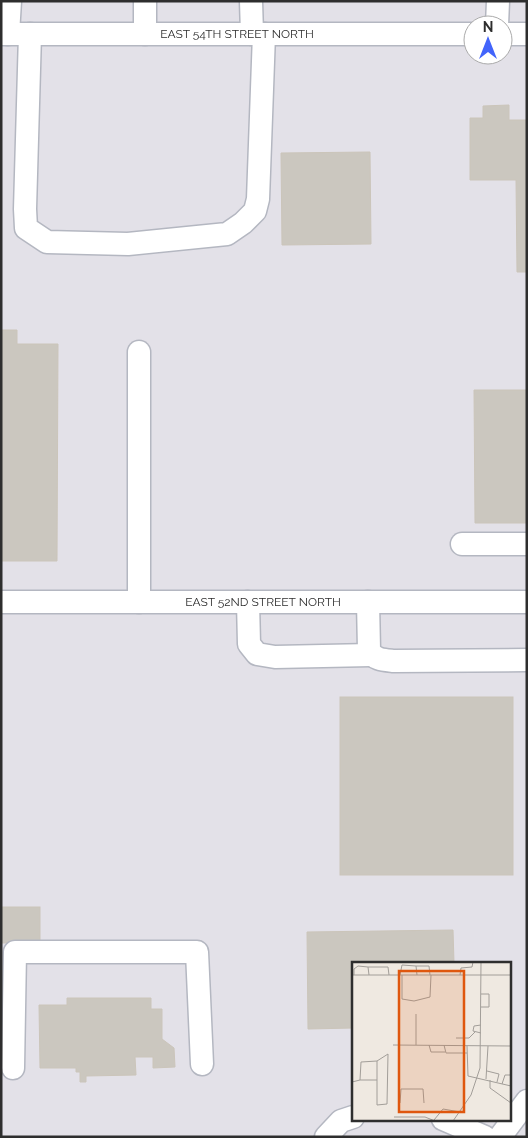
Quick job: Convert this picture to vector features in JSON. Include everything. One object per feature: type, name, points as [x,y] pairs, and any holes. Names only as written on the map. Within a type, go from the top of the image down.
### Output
[{"type":"street","points":[[10,1],[26,228],[47,242],[128,244],[227,234],[243,223],[255,211],[258,198],[258,34],[251,1]]},
{"type":"street","points":[[146,1],[146,34]]},
{"type":"street","points":[[497,15],[498,1]]},
{"type":"street","name":"EAST 54TH STREET NORTH","points":[[13,34],[463,34]]},
{"type":"street","points":[[513,34],[527,34]]},
{"type":"street","points":[[139,352],[139,602]]},
{"type":"street","points":[[462,544],[527,544]]},
{"type":"street","name":"EAST 52ND STREET NORTH","points":[[1,602],[527,602]]},
{"type":"street","points":[[248,602],[249,644],[257,654],[275,657],[371,655],[379,659],[394,661],[527,660]]},
{"type":"street","points":[[368,602],[369,650],[371,655]]},
{"type":"street","points":[[13,1068],[15,952],[197,952],[202,1064]]},
{"type":"street","points":[[500,1137],[527,1101]]},
{"type":"street","points":[[326,1137],[341,1121],[352,1116]]},
{"type":"street","points":[[446,1120],[485,1137]]},
{"type":"shaded area","points":[[1,1],[527,1],[527,1137],[1,1137]]},
{"type":"building","points":[[509,105],[509,120],[527,120],[527,272],[517,272],[516,180],[470,180],[470,118],[483,118],[483,106]]},
{"type":"building","points":[[370,152],[371,244],[282,245],[281,153]]},
{"type":"building","points":[[1,330],[17,330],[17,344],[58,344],[57,561],[1,561]]},
{"type":"building","points":[[474,390],[527,390],[527,523],[475,523]]},
{"type":"building","points":[[340,697],[513,697],[513,875],[340,875]]},
{"type":"building","points":[[1,907],[40,907],[40,943],[1,943]]},
{"type":"building","points":[[453,930],[454,962],[352,962],[352,1028],[308,1029],[307,932]]},
{"type":"building","points":[[67,998],[151,998],[151,1009],[162,1009],[162,1039],[174,1048],[175,1067],[153,1068],[153,1057],[135,1057],[136,1075],[86,1076],[86,1082],[80,1082],[80,1072],[76,1072],[76,1068],[40,1068],[39,1005],[67,1005]]}]
